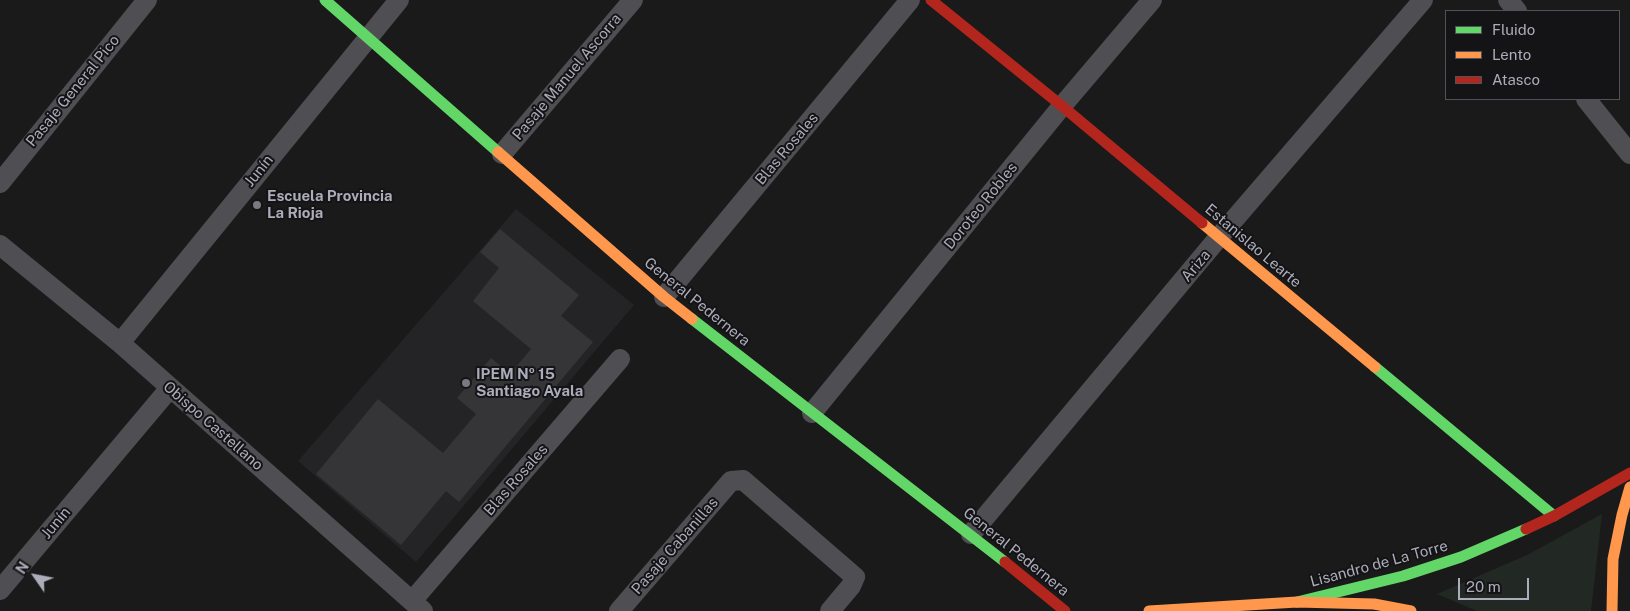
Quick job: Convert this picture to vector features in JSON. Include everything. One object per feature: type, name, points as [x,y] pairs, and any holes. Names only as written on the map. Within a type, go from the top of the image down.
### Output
[{"type":"street","name":"Pasaje General Pico","points":[[0,183],[147,0]]},
{"type":"street","name":"General Pedernera","points":[[325,0],[664,297],[971,534],[1065,611]]},
{"type":"street","name":"Junín","points":[[120,343],[399,0]]},
{"type":"street","name":"Pasaje Manuel Ascorra","points":[[502,154],[633,0]]},
{"type":"street","name":"Blas Rosales","points":[[664,297],[910,0]]},
{"type":"street","name":"Estanislao Learte","points":[[931,0],[1062,106],[1554,516]]},
{"type":"street","name":"Doroteo Robles","points":[[812,413],[1062,106],[1152,0]]},
{"type":"street","name":"Ariza","points":[[971,534],[1219,237],[1423,0]]},
{"type":"street","points":[[1508,0],[1516,10]]},
{"type":"street","points":[[1587,100],[1630,154]]},
{"type":"street","name":"Obispo Castellano","points":[[1,249],[120,343],[418,606]]},
{"type":"street","name":"Blas Rosales","points":[[418,606],[620,359]]},
{"type":"street","name":"Junín","points":[[0,590],[170,388]]},
{"type":"street","name":"Lisandro de La Torre","points":[[1297,602],[1403,576],[1461,557],[1510,538],[1554,516],[1630,473]]},
{"type":"street","name":"Pasaje Cabanillas","points":[[619,611],[731,482],[743,480],[855,577],[851,586],[830,611]]},
{"type":"street","points":[[1612,611],[1613,559],[1630,487]]},
{"type":"street","name":"Lisandro de La Torre","points":[[1149,611],[1297,602],[1374,604],[1411,611]]},
{"type":"shaded area","name":"IPEM Nº 15 Santiago Ayala","points":[[516,209],[634,305],[416,562],[298,461]]},
{"type":"shaded area","points":[[1602,514],[1591,611],[1477,611],[1437,594],[1527,555]]},
{"type":"building","points":[[500,229],[579,295],[561,316],[593,342],[459,502],[446,491],[401,545],[316,474],[378,399],[443,453],[476,414],[457,398],[491,358],[510,374],[531,349],[473,301],[499,268],[480,252]]},
{"type":"traffic: fast","points":[[325,0],[498,152]]},
{"type":"traffic: fast","points":[[692,319],[1005,562]]},
{"type":"traffic: fast","points":[[1375,367],[1554,516]]},
{"type":"traffic: fast","points":[[1297,602],[1403,576],[1461,557],[1526,529]]},
{"type":"traffic: slow","points":[[498,152],[664,297],[692,319]]},
{"type":"traffic: slow","points":[[1202,223],[1375,367]]},
{"type":"traffic: slow","points":[[1612,611],[1613,559],[1630,487]]},
{"type":"traffic: slow","points":[[1149,611],[1297,602],[1374,604],[1411,611]]},
{"type":"traffic: jam","points":[[931,0],[1202,223]]},
{"type":"traffic: jam","points":[[1526,529],[1554,516],[1630,473]]},
{"type":"traffic: jam","points":[[1005,562],[1065,611]]},
{"type":"place","name":"Escuela Provincia La Rioja","points":[[257,205]]},
{"type":"place","name":"IPEM Nº 15 Santiago Ayala","points":[[466,383]]}]
